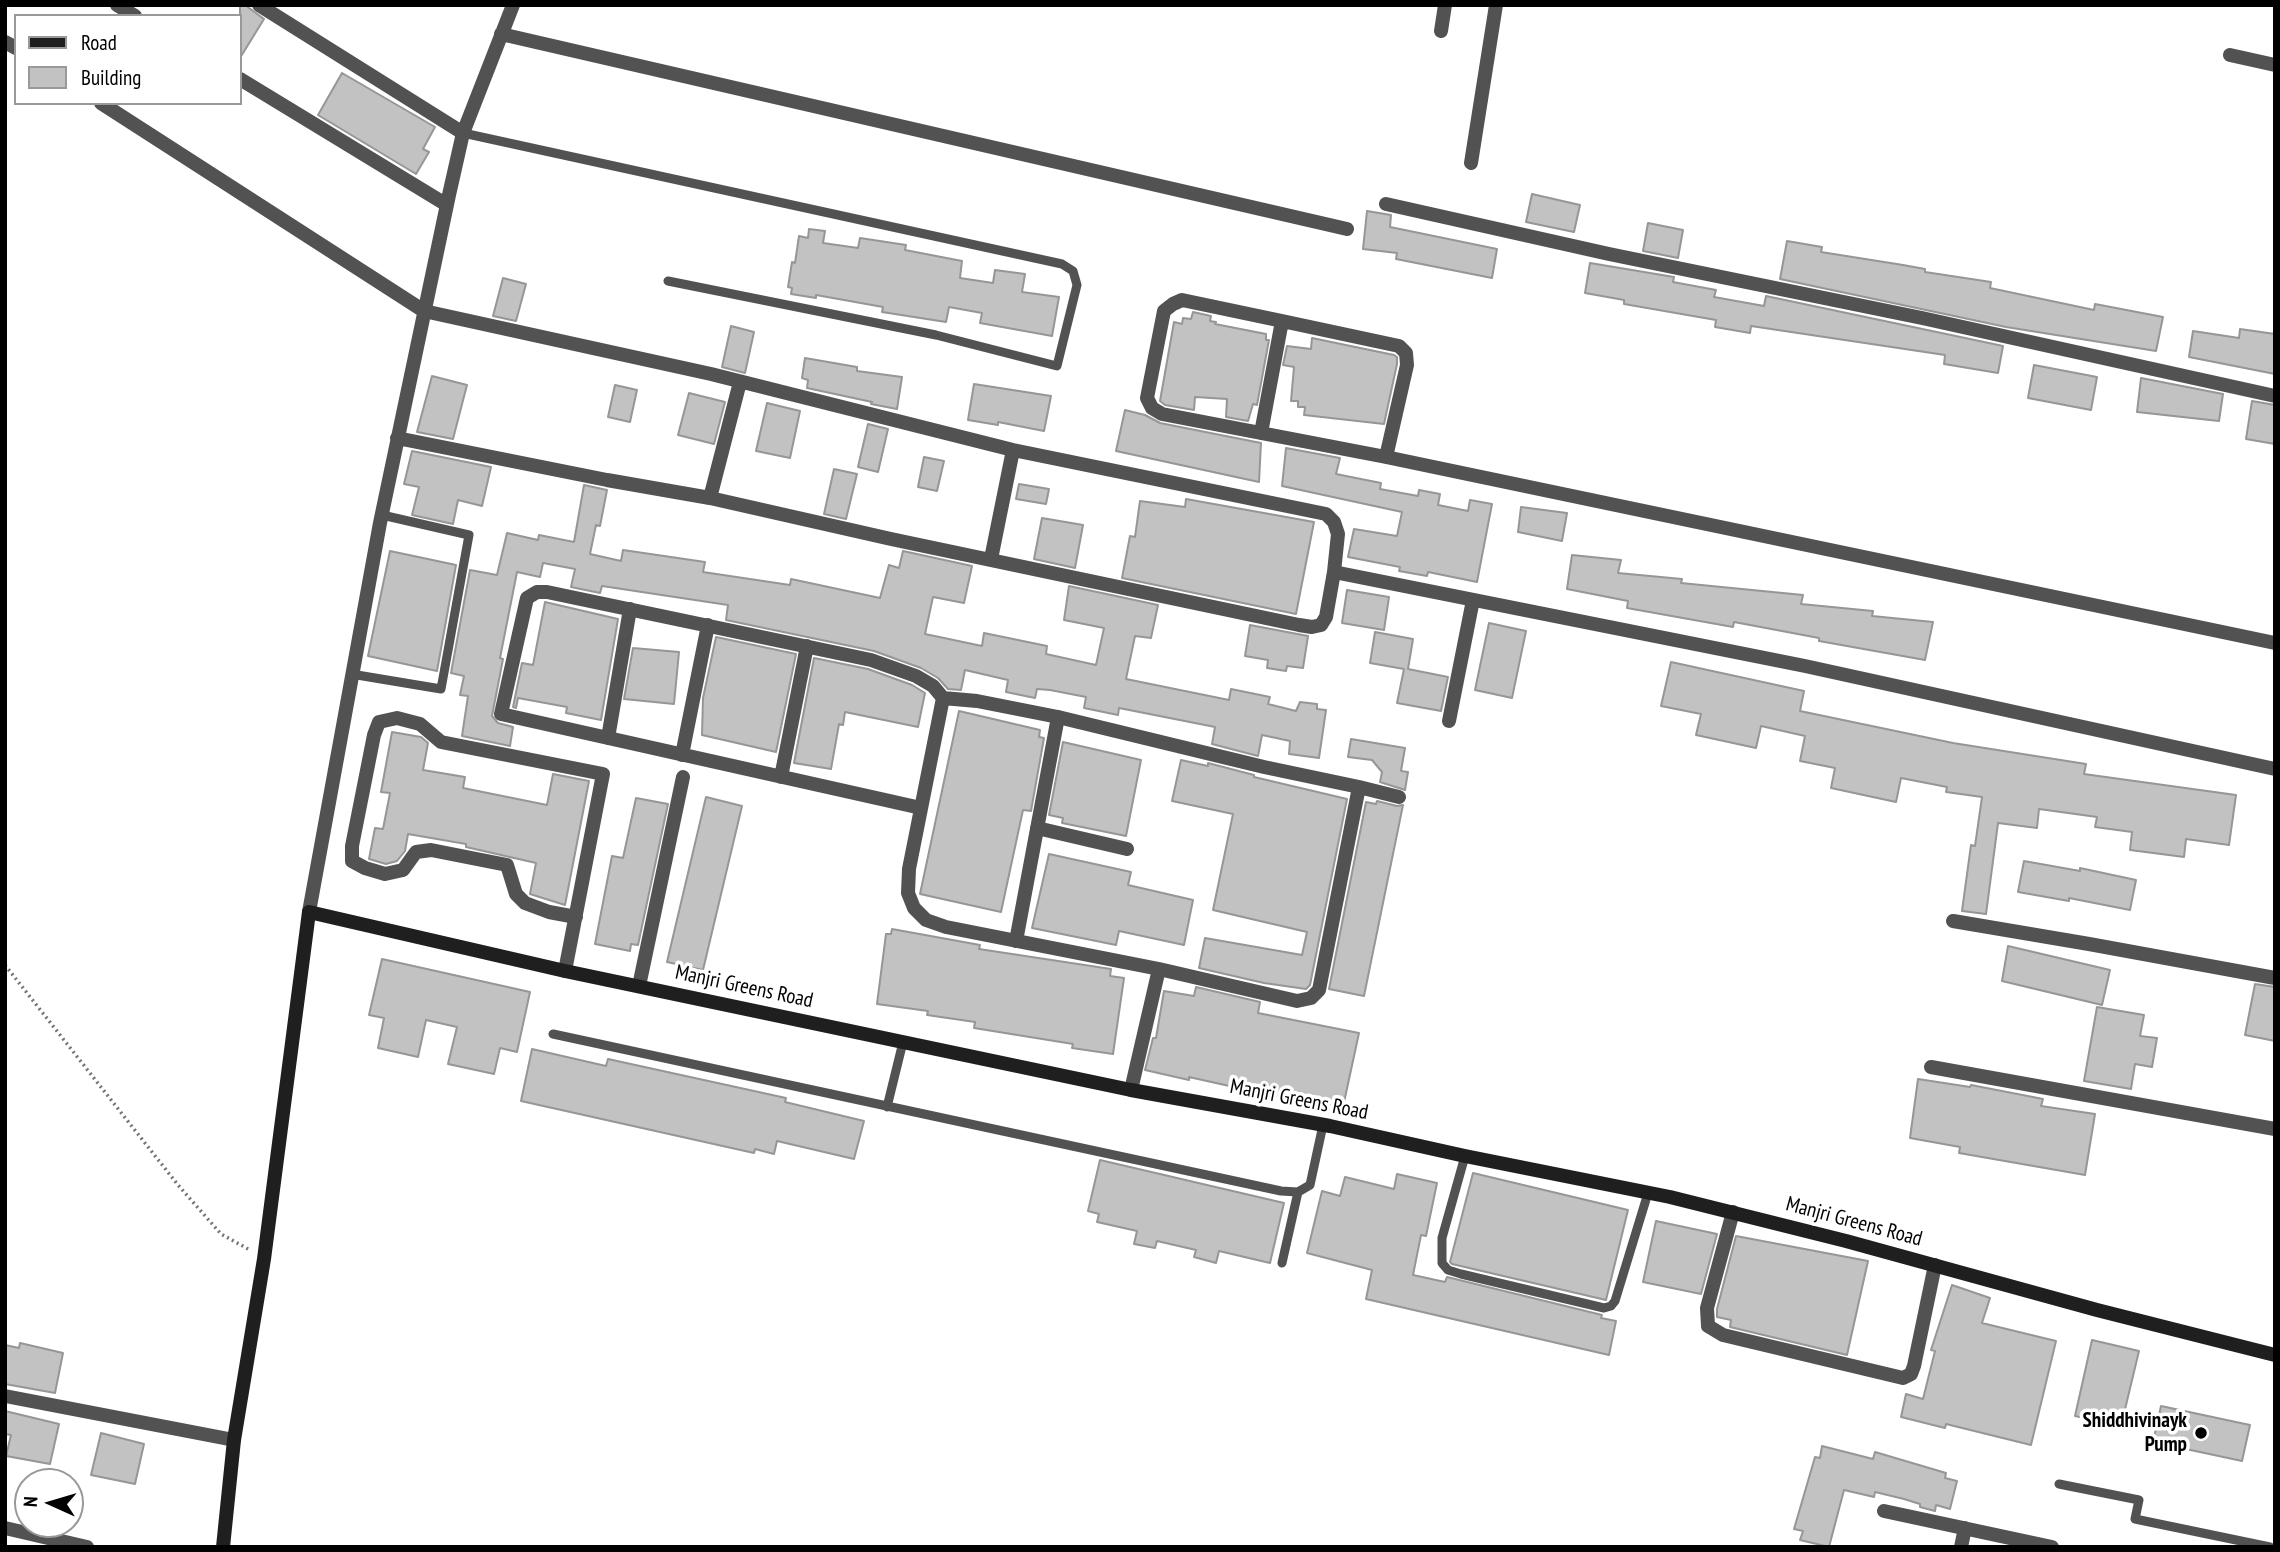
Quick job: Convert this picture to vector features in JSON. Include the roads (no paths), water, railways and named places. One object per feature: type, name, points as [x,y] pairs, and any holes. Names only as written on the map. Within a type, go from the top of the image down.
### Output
[{"type":"street","points":[[259,5],[463,133]]},
{"type":"street","points":[[223,1547],[234,1440],[264,1259],[309,912],[351,674],[397,438],[463,133],[513,5]]},
{"type":"street","points":[[1441,31],[1445,5]]},
{"type":"street","points":[[1471,163],[1496,5]]},
{"type":"street","points":[[502,34],[1347,229]]},
{"type":"street","points":[[2230,55],[2275,65]]},
{"type":"street","points":[[242,80],[447,205]]},
{"type":"street","points":[[104,105],[424,311],[740,382],[1013,450],[1326,514],[1334,522],[1338,534],[1334,572],[1326,617],[1321,625],[1312,627],[1087,581],[710,498],[397,438]]},
{"type":"street","points":[[1386,205],[1922,318],[2275,396]]},
{"type":"street","points":[[1386,457],[1407,365],[1406,353],[1399,346],[1182,300],[1164,311],[1147,398],[1152,408],[1162,414],[1386,457],[2275,643]]},
{"type":"street","points":[[1261,433],[1282,321]]},
{"type":"street","points":[[710,498],[740,382]]},
{"type":"street","points":[[991,559],[1013,450]]},
{"type":"street","points":[[1334,572],[1805,666],[2275,769]]},
{"type":"street","points":[[921,808],[501,714],[527,598],[537,592],[547,592],[871,660],[898,668],[933,686],[943,698],[977,701],[1058,717],[1264,768],[1399,797]]},
{"type":"street","points":[[1449,720],[1473,600]]},
{"type":"street","points":[[608,738],[630,609]]},
{"type":"street","points":[[682,755],[708,625]]},
{"type":"street","points":[[781,777],[807,646]]},
{"type":"street","points":[[943,698],[909,869],[908,892],[914,908],[926,920],[946,927],[1158,969],[1297,1001],[1311,999],[1319,990],[1359,787]]},
{"type":"street","points":[[1016,941],[1058,717]]},
{"type":"street","points":[[565,971],[576,917],[603,774],[441,742],[420,724],[397,718],[379,722],[374,735],[352,846],[352,861],[386,874],[403,870],[416,852],[431,850],[507,864],[516,894],[526,903],[549,912],[576,917]]},
{"type":"street","points":[[639,986],[683,777]]},
{"type":"street","points":[[1037,828],[1127,849]]},
{"type":"street","name":"Manjri Greens Road","points":[[309,912],[565,971],[1131,1090],[1324,1125],[1733,1212],[2275,1355]]},
{"type":"street","points":[[1953,921],[2275,978]]},
{"type":"street","points":[[1131,1090],[1158,969]]},
{"type":"street","points":[[1931,1067],[2275,1129]]},
{"type":"street","points":[[1733,1212],[1707,1308],[1708,1326],[1723,1335],[1903,1378],[1911,1374],[1914,1366],[1935,1265]]},
{"type":"street","points":[[5,1396],[234,1440]]},
{"type":"street","points":[[1884,1511],[2052,1547]]},
{"type":"street","points":[[5,1528],[87,1547]]},
{"type":"street","points":[[1961,1547],[1965,1528]]},
{"type":"lane","points":[[463,133],[1062,264],[1073,271],[1077,285],[1057,366],[936,335],[668,281]]},
{"type":"lane","points":[[351,674],[441,689],[469,535],[382,515]]},
{"type":"lane","points":[[553,1034],[1280,1191],[1298,1192],[1310,1185],[1324,1125]]},
{"type":"lane","points":[[887,1107],[903,1042]]},
{"type":"lane","points":[[1465,1156],[1442,1238],[1442,1263],[1448,1270],[1604,1308],[1615,1301],[1648,1193]]},
{"type":"lane","points":[[1282,1263],[1298,1192]]},
{"type":"lane","points":[[2059,1484],[2139,1500],[2135,1518],[2270,1547]]},
{"type":"place","name":"Shiddhivinayk Pump","points":[[2201,1433]]}]
